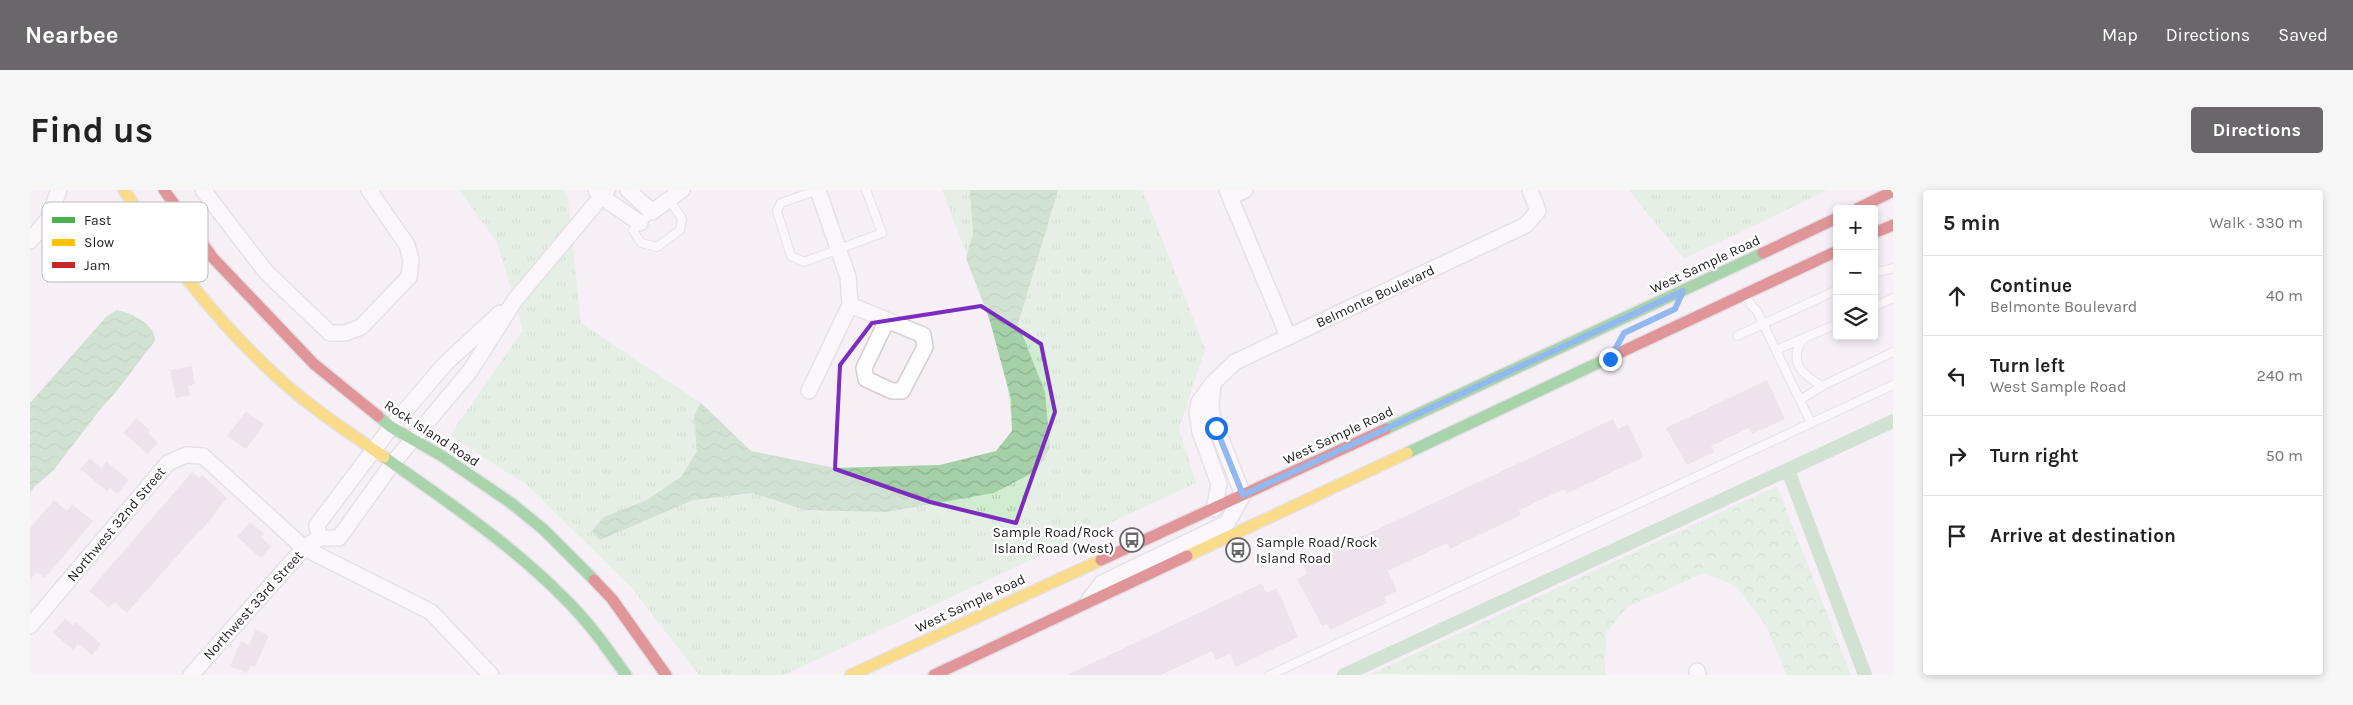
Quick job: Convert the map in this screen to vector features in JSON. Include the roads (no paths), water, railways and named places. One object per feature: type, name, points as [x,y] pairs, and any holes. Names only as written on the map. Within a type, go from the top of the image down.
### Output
[{"type":"main road","points":[[124,190],[132,202]]},
{"type":"main road","name":"Rock Island Road","points":[[164,190],[172,202]]},
{"type":"main road","points":[[1865,205],[1893,191]]},
{"type":"main road","name":"West Sample Road","points":[[851,675],[1417,415],[1833,220]]},
{"type":"main road","points":[[1878,231],[1893,224]]},
{"type":"main road","name":"Rock Island Road","points":[[208,252],[314,364],[392,427],[442,456],[511,503],[543,529],[612,598],[666,675]]},
{"type":"main road","points":[[934,675],[1833,253]]},
{"type":"main road","points":[[189,282],[204,301],[284,382],[392,464],[485,528],[522,557],[569,601],[600,637],[626,675]]},
{"type":"main road","points":[[1675,309],[1683,291]]},
{"type":"main road","points":[[1610,359],[1619,342]]},
{"type":"main road","points":[[1398,436],[1417,415]]},
{"type":"main road","points":[[1258,524],[1267,507]]},
{"type":"street","points":[[54,202],[59,190]]},
{"type":"street","points":[[203,190],[266,272],[330,332],[346,333],[362,327],[409,277],[411,260],[407,245],[369,190]]},
{"type":"street","points":[[628,190],[652,212],[682,190]]},
{"type":"street","points":[[809,391],[850,305],[848,277],[818,190]]},
{"type":"street","points":[[1244,190],[1229,193],[1288,336]]},
{"type":"street","name":"Belmonte Boulevard","points":[[1214,509],[1219,484],[1200,432],[1197,412],[1199,402],[1213,383],[1234,362],[1526,225],[1538,211],[1530,190]]},
{"type":"street","points":[[392,464],[470,371],[515,300],[602,192],[640,223]]},
{"type":"street","points":[[30,241],[42,226]]},
{"type":"street","points":[[319,538],[318,525],[373,450],[446,364],[515,300]]},
{"type":"street","points":[[850,305],[887,320],[923,335],[925,347],[902,391],[892,391],[866,379],[864,368],[887,320]]},
{"type":"street","points":[[1089,601],[1102,583],[1227,522],[1243,495],[1212,416],[1210,404],[1213,383]]},
{"type":"street","name":"Northwest 32nd Street","points":[[30,626],[168,463],[186,455],[203,456],[304,548],[431,612],[491,675]]},
{"type":"street","name":"Northwest 33rd Street","points":[[199,672],[304,548],[319,538],[339,538],[392,464]]},
{"type":"lane","points":[[818,190],[781,203],[777,211],[791,256],[804,262],[882,233],[866,190]]},
{"type":"lane","points":[[652,212],[633,230],[641,243],[657,247],[680,230],[682,219],[669,199]]},
{"type":"lane","points":[[1878,272],[1892,270]]},
{"type":"lane","points":[[1738,336],[1833,292]]},
{"type":"lane","points":[[1745,295],[1764,325],[1811,423]]},
{"type":"lane","points":[[1878,305],[1893,298]]},
{"type":"lane","points":[[1776,350],[1802,341],[1833,326]]},
{"type":"lane","points":[[1802,341],[1797,348],[1796,363],[1804,375],[1822,386]]},
{"type":"lane","points":[[1800,400],[1822,386],[1893,352]]},
{"type":"lane","points":[[1270,675],[1893,385]]},
{"type":"water","points":[[970,190],[1058,190],[1018,324],[1045,392],[1050,448],[1036,471],[994,493],[886,512],[806,510],[753,493],[693,500],[600,540],[592,531],[604,517],[647,500],[681,477],[697,451],[694,415],[701,403],[751,451],[835,468],[940,465],[996,451],[1012,431],[1011,399],[989,318],[966,258],[973,235]]},
{"type":"water","points":[[117,310],[136,317],[147,325],[152,330],[155,341],[53,471],[34,487],[30,493],[30,403],[106,317]]},
{"type":"waterway","points":[[1344,675],[1893,421]]},
{"type":"waterway","points":[[1788,470],[1865,675]]},
{"type":"place","name":"Sample Road/Rock Island Road (West)","points":[[1132,540]]},
{"type":"place","name":"Sample Road/Rock Island Road","points":[[1238,550]]}]
